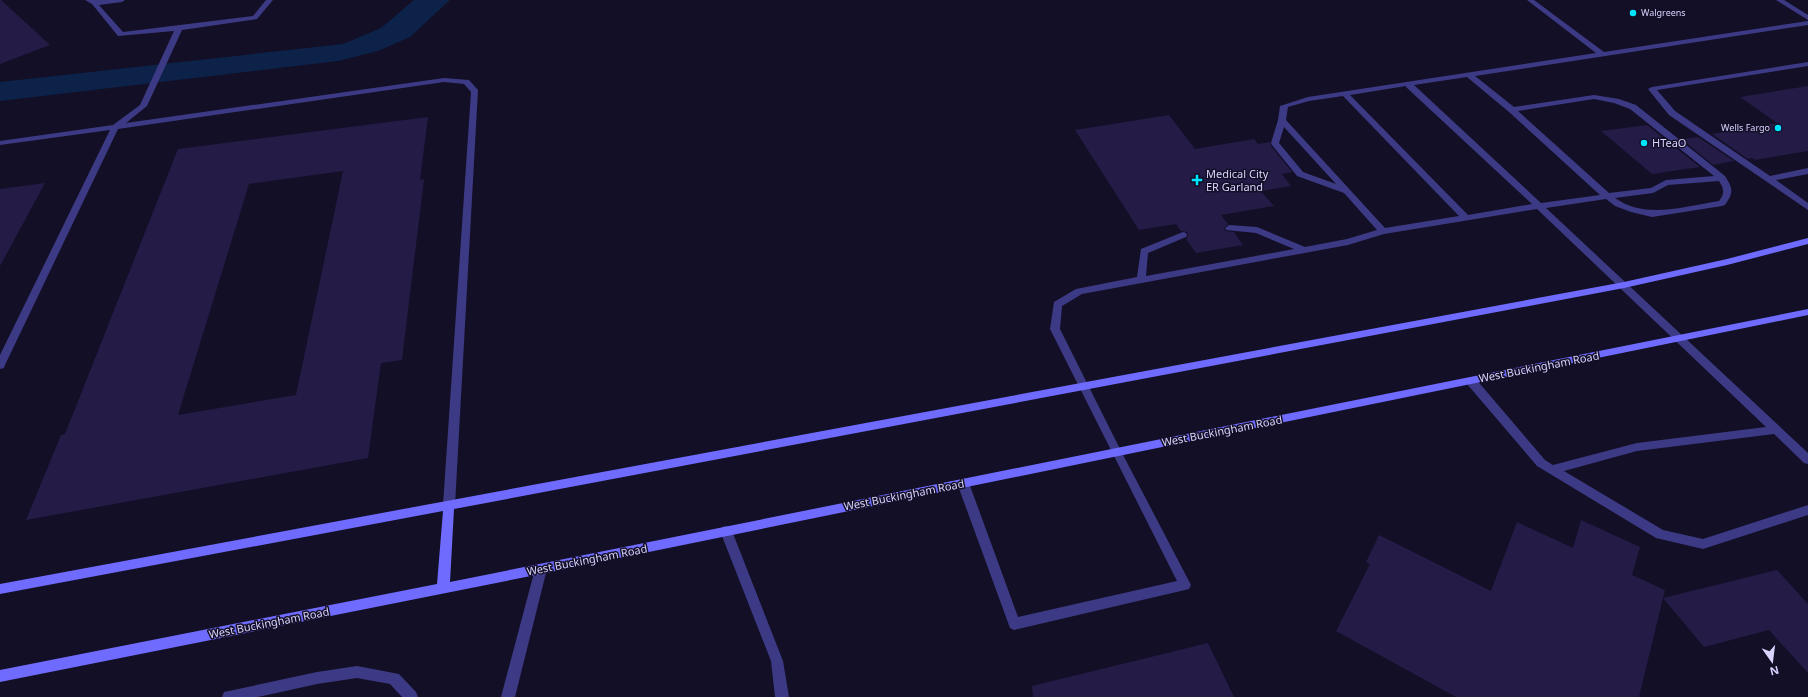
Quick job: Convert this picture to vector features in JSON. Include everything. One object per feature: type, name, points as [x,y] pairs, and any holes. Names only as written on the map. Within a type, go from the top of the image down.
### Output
[{"type":"main road","points":[[0,589],[1624,285],[1727,262],[1808,241]]},
{"type":"main road","name":"West Buckingham Road","points":[[0,676],[542,569],[1808,312]]},
{"type":"main road","points":[[444,588],[449,505]]},
{"type":"lane","points":[[91,2],[122,0]]},
{"type":"lane","points":[[91,2],[121,34],[255,18],[270,0]]},
{"type":"lane","points":[[1530,0],[1602,54]]},
{"type":"lane","points":[[1779,0],[1808,18]]},
{"type":"lane","points":[[1346,191],[1300,174],[1275,143],[1282,120],[1284,106],[1308,99],[1409,85],[1808,23]]},
{"type":"lane","points":[[0,365],[115,128],[143,106],[180,28]]},
{"type":"lane","points":[[1808,64],[1652,89],[1672,113],[1808,206]]},
{"type":"lane","points":[[1469,75],[1512,110],[1607,196],[1629,208],[1652,214],[1722,202],[1727,196],[1728,188],[1722,178],[1633,107],[1616,101],[1594,97],[1512,110]]},
{"type":"lane","points":[[0,143],[115,128],[444,80],[466,82],[476,92],[449,505]]},
{"type":"lane","points":[[1409,85],[1624,285],[1808,460]]},
{"type":"lane","points":[[1345,94],[1466,218]]},
{"type":"lane","points":[[1282,120],[1382,231]]},
{"type":"lane","points":[[1769,179],[1808,171]]},
{"type":"lane","points":[[963,483],[1014,624],[1184,585],[1055,329],[1056,304],[1079,291],[1348,242],[1382,231],[1539,206],[1653,190],[1666,183],[1722,178]]},
{"type":"lane","points":[[1229,228],[1257,230],[1305,250]]},
{"type":"lane","points":[[1141,280],[1144,251],[1183,235]]},
{"type":"lane","points":[[1470,380],[1541,464],[1660,534],[1703,544],[1808,510]]},
{"type":"lane","points":[[1551,470],[1637,448],[1776,430]]},
{"type":"lane","points":[[726,531],[777,661],[782,697]]},
{"type":"lane","points":[[508,697],[542,569]]},
{"type":"lane","points":[[228,697],[317,678],[357,672],[394,678],[411,697]]},
{"type":"water","points":[[414,0],[450,0],[410,37],[378,51],[338,61],[0,101],[0,82],[343,44],[381,28]]},
{"type":"building","points":[[1,0],[50,45],[0,64]]},
{"type":"building","name":"Wells Fargo","points":[[1808,86],[1808,151],[1755,160],[1752,158],[1748,159],[1712,134],[1777,123],[1740,97]]},
{"type":"building","name":"Medical City ER Garland","points":[[1169,115],[1195,149],[1254,139],[1258,144],[1270,142],[1271,146],[1292,172],[1282,174],[1291,186],[1261,191],[1274,206],[1221,215],[1228,224],[1224,228],[1225,231],[1234,232],[1243,245],[1196,253],[1186,239],[1188,236],[1187,232],[1181,231],[1176,224],[1139,230],[1075,130]]},
{"type":"building","points":[[428,117],[420,180],[424,179],[402,360],[381,363],[368,458],[26,520],[61,435],[65,434],[178,149]],"holes":[[[343,171],[296,395],[178,415],[249,184]]]},
{"type":"building","name":"HTeaO","points":[[1647,125],[1700,167],[1652,174],[1601,131]]},
{"type":"building","points":[[1698,137],[1734,161],[1713,165],[1682,139]]},
{"type":"building","points":[[45,183],[0,266],[0,189]]},
{"type":"building","points":[[1581,520],[1640,547],[1632,575],[1665,590],[1639,697],[1456,697],[1336,631],[1370,564],[1366,562],[1379,535],[1491,591],[1517,522],[1573,548]]},
{"type":"building","points":[[1777,570],[1808,604],[1808,673],[1769,630],[1704,647],[1663,598]]},
{"type":"building","points":[[1208,643],[1234,697],[1033,697],[1032,686]]},
{"type":"place","name":"Walgreens","points":[[1633,13]]},
{"type":"place","name":"Wells Fargo","points":[[1778,128]]},
{"type":"place","name":"HTeaO","points":[[1644,143]]},
{"type":"place","name":"Medical City ER Garland","points":[[1197,180]]}]
